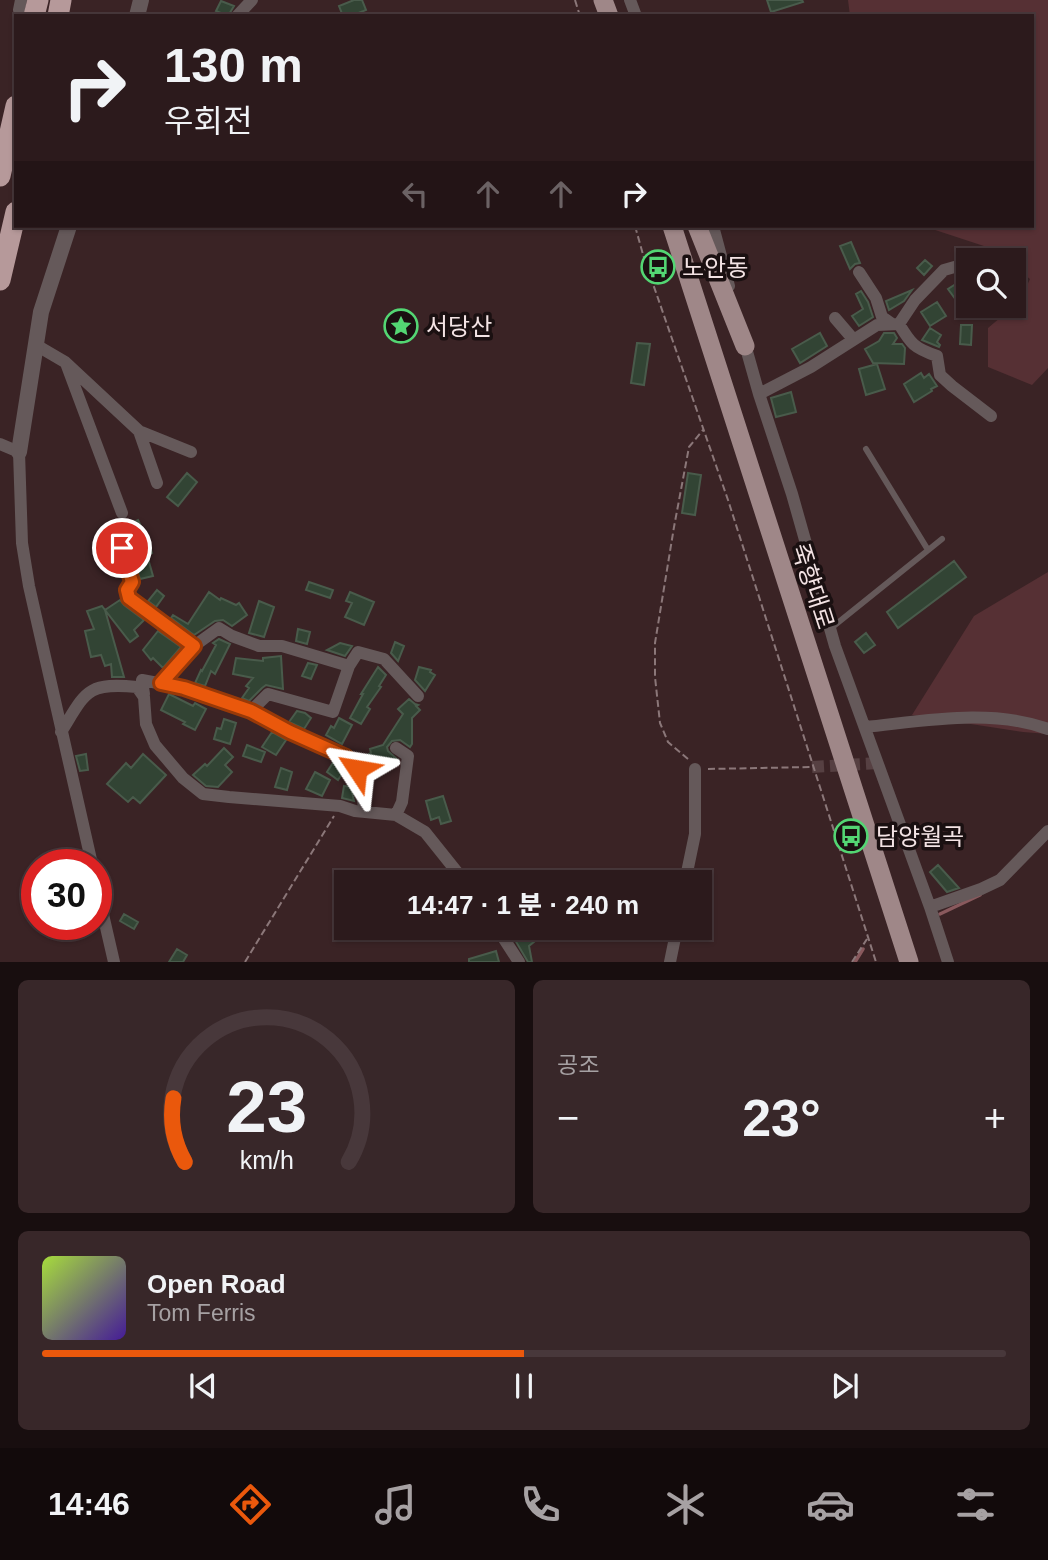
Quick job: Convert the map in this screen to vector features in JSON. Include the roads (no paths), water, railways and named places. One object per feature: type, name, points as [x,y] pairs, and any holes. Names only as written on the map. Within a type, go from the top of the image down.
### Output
[{"type":"highway","points":[[0,176],[14,115]]},
{"type":"highway","points":[[0,280],[14,220]]},
{"type":"main road","name":"죽향대로","points":[[673,228],[909,961]]},
{"type":"main road","points":[[698,228],[745,346]]},
{"type":"street","points":[[239,14],[252,0]]},
{"type":"street","points":[[68,228],[41,312],[19,452],[22,543],[29,586],[88,849]]},
{"type":"street","points":[[714,228],[745,346],[792,494],[830,629],[948,961]]},
{"type":"street","points":[[759,394],[811,367],[877,325],[896,324],[944,271],[956,267]]},
{"type":"street","points":[[859,272],[876,298],[883,317],[896,324],[909,342],[937,356],[940,375],[991,416]]},
{"type":"street","points":[[835,318],[853,339]]},
{"type":"street","points":[[36,345],[65,362],[139,430],[191,452]]},
{"type":"street","points":[[65,362],[122,513]]},
{"type":"street","points":[[139,430],[157,484]]},
{"type":"street","points":[[0,444],[19,452]]},
{"type":"street","points":[[122,548],[132,582],[127,590],[129,598],[194,646]]},
{"type":"street","points":[[161,683],[194,646],[219,628],[259,646],[282,646],[349,666]]},
{"type":"street","points":[[251,711],[268,694],[333,712],[349,666],[358,652],[384,659],[418,696]]},
{"type":"street","points":[[365,812],[357,769],[346,757],[251,711],[184,688],[142,680],[146,724],[155,745],[183,778],[203,794],[340,806],[355,811],[365,812],[396,815],[425,832],[455,870]]},
{"type":"street","points":[[61,732],[81,699],[94,688],[113,685],[137,687],[144,697]]},
{"type":"street","points":[[865,727],[962,717],[999,719],[1048,729]]},
{"type":"street","points":[[396,748],[408,756],[402,802],[396,815]]},
{"type":"street","points":[[688,870],[695,834],[695,769]]},
{"type":"street","points":[[930,907],[1000,880],[1048,831]]},
{"type":"street","points":[[109,940],[114,961]]},
{"type":"street","points":[[506,940],[519,961]]},
{"type":"street","points":[[670,961],[674,940]]},
{"type":"lane","points":[[866,449],[928,550]]},
{"type":"lane","points":[[830,629],[942,539]]},
{"type":"waterway","points":[[940,914],[980,895]]},
{"type":"waterway","points":[[855,962],[863,949]]},
{"type":"tunnel","points":[[812,767],[879,763]]},
{"type":"place","name":"노안동","points":[[658,267]]},
{"type":"place","name":"서당산","points":[[401,326]]},
{"type":"place","name":"담양월곡","points":[[851,836]]}]
